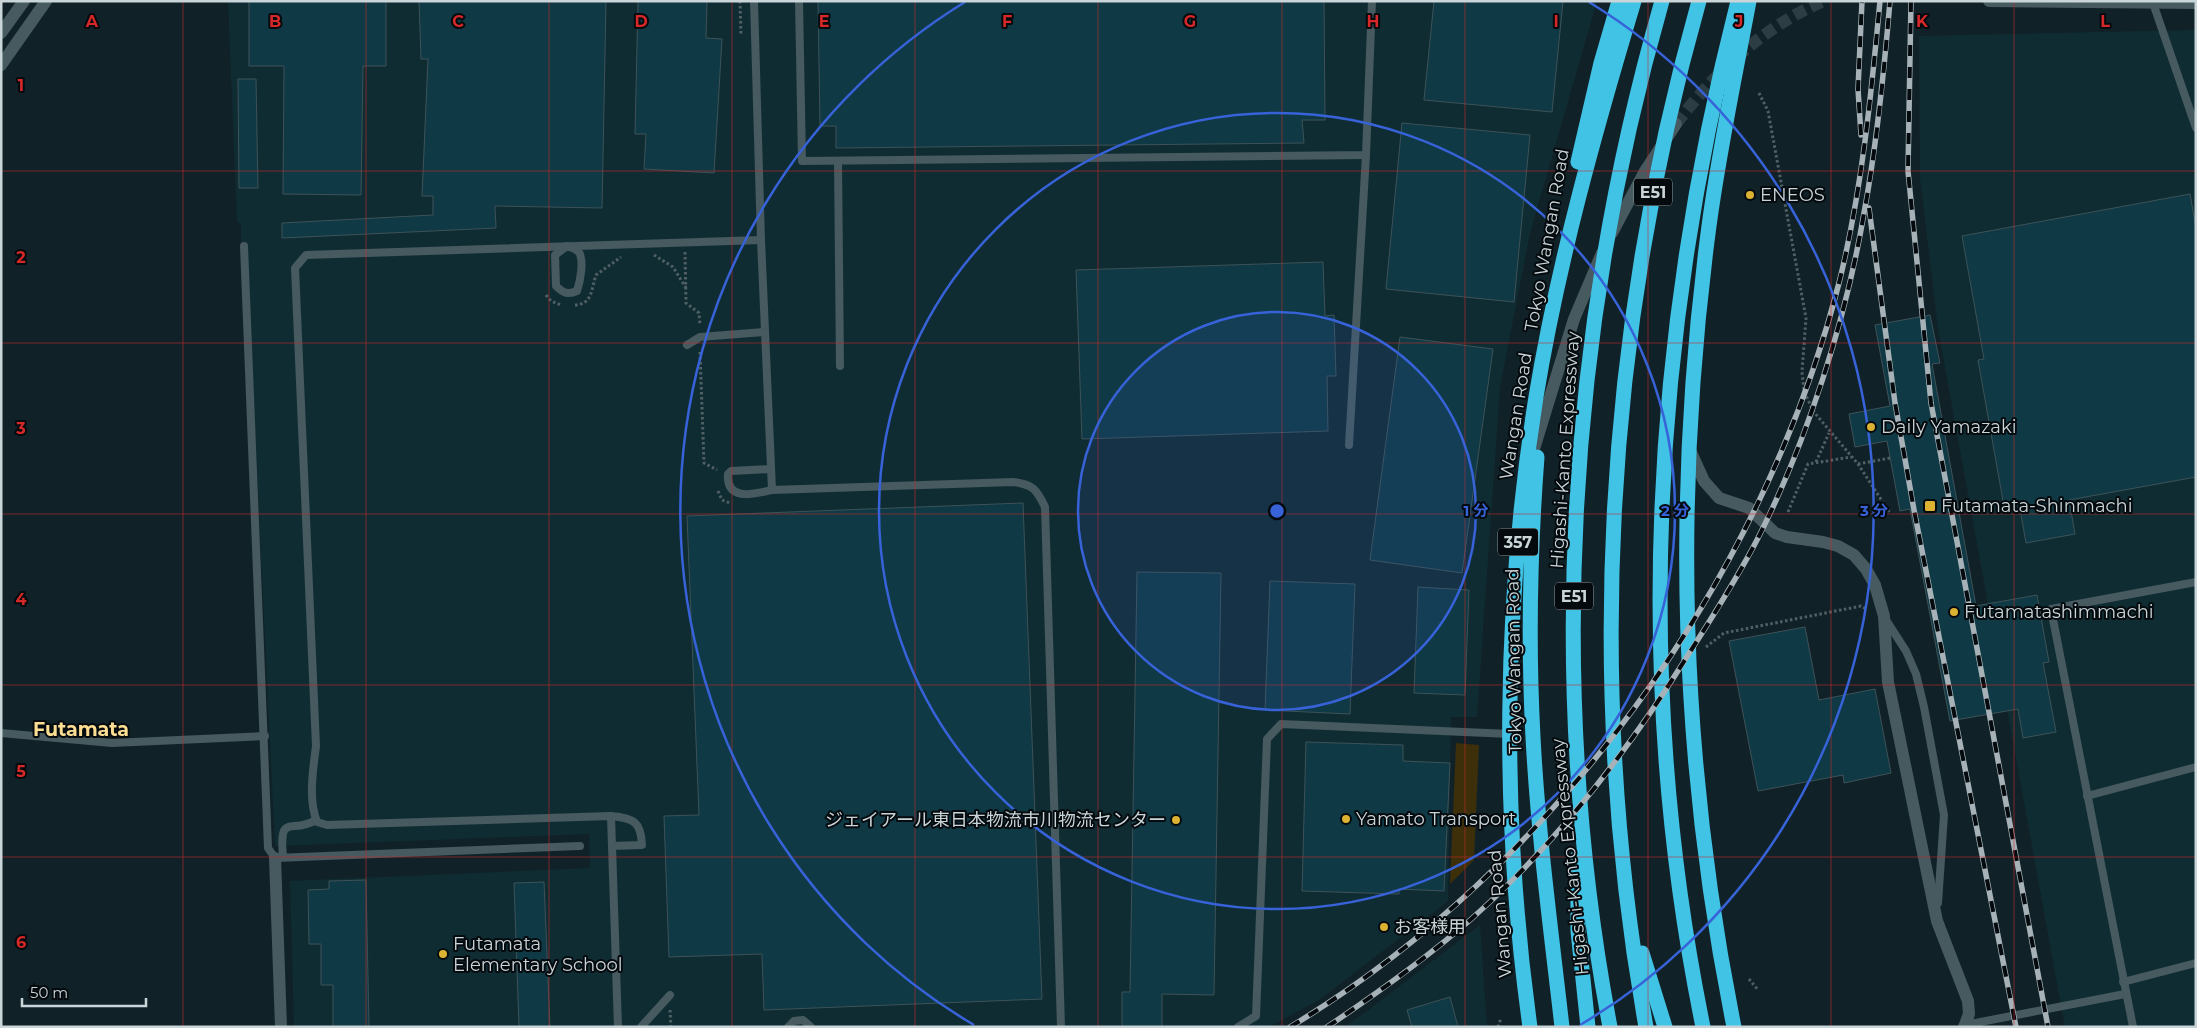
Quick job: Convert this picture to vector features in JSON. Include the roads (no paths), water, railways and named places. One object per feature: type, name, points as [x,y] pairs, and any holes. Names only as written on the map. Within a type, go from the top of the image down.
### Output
[{"type":"highway","name":"Tokyo Wangan Road","points":[[1562,1027],[1538,810],[1533,736],[1530,615],[1536,460],[1543,380],[1570,203],[1590,108],[1619,1]]},
{"type":"highway","name":"Wangan Road","points":[[1530,1027],[1519,934],[1511,831],[1510,734],[1514,614],[1522,502],[1536,396],[1567,245],[1586,167],[1634,1]]},
{"type":"highway","name":"Higashi-Kanto Expressway","points":[[1610,1027],[1592,915],[1581,810],[1576,731],[1573,617],[1580,462],[1587,382],[1602,269],[1622,160],[1662,1]]},
{"type":"highway","name":"E51","points":[[1646,1027],[1629,909],[1618,806],[1612,720],[1610,617],[1613,529],[1624,386],[1638,273],[1659,165],[1699,1]]},
{"type":"highway","points":[[1703,1027],[1681,899],[1672,819],[1661,653],[1661,546],[1664,463],[1676,324],[1702,156],[1738,1]]},
{"type":"highway","points":[[1734,1027],[1709,886],[1693,752],[1686,596],[1689,448],[1698,326],[1709,225],[1724,132],[1749,1]]},
{"type":"highway","points":[[1581,810],[1577,870],[1578,931],[1588,1027]]},
{"type":"highway","points":[[1629,909],[1665,1027]]},
{"type":"street","points":[[1,33],[24,1]]},
{"type":"street","points":[[1,64],[46,1]]},
{"type":"street","points":[[1989,1],[2196,3]]},
{"type":"street","points":[[1522,502],[1535,445],[1574,319],[1591,276],[1641,179],[1676,124]]},
{"type":"street","points":[[1689,448],[1704,481],[1719,498],[1749,508],[1775,533],[1787,538],[1823,542],[1838,546],[1854,556],[1866,569],[1875,585],[1884,616],[1888,682],[1937,921],[1968,1001],[1969,1014],[1964,1026]]},
{"type":"street","points":[[279,857],[281,1027]]},
{"type":"lane","points":[[754,1],[761,240],[772,490]]},
{"type":"lane","points":[[799,1],[802,161],[1366,155]]},
{"type":"lane","points":[[1349,445],[1366,155],[1372,1]]},
{"type":"lane","points":[[2153,2],[2196,128]]},
{"type":"lane","points":[[838,161],[840,366]]},
{"type":"lane","points":[[612,846],[642,845],[641,829],[637,824],[622,817],[611,816],[327,825],[316,820],[313,813],[312,780],[316,746],[295,268],[306,255],[761,240]]},
{"type":"lane","points":[[244,246],[268,848],[279,857],[580,846]]},
{"type":"lane","points":[[567,246],[577,250],[580,255],[581,282],[578,291],[570,294],[562,292],[556,286],[555,274],[555,255],[567,246]]},
{"type":"lane","points":[[687,345],[700,337],[765,332]]},
{"type":"lane","points":[[771,469],[731,471],[728,474],[727,480],[729,489],[735,493],[759,493],[772,490],[1013,482],[1026,483],[1037,489],[1045,507],[1061,1027]]},
{"type":"lane","points":[[2133,1027],[2051,609],[2196,582]]},
{"type":"lane","points":[[1884,616],[1906,651],[1916,674],[1944,815],[1937,921]]},
{"type":"lane","points":[[1238,1027],[1256,1016],[1267,739],[1281,724],[1510,734]]},
{"type":"lane","points":[[1,733],[112,743],[265,736]]},
{"type":"lane","points":[[2087,796],[2196,767]]},
{"type":"lane","points":[[611,816],[618,1027]]},
{"type":"lane","points":[[279,857],[284,828],[306,825],[316,820]]},
{"type":"lane","points":[[2123,982],[2196,963]]},
{"type":"lane","points":[[641,1027],[670,994]]},
{"type":"lane","points":[[1964,1026],[2125,994]]},
{"type":"lane","points":[[788,1027],[794,1022],[803,1020],[811,1027]]},
{"type":"tunnel","points":[[1676,124],[1707,86],[1742,52],[1781,23],[1824,1]]},
{"type":"railway","points":[[1861,135],[1858,89],[1862,1]]},
{"type":"railway","points":[[1290,1027],[1386,962],[1476,886],[1560,800],[1635,707],[1702,607],[1758,502],[1804,394],[1839,283],[1860,178],[1880,1]]},
{"type":"railway","points":[[1327,1027],[1400,976],[1469,921],[1500,893],[1558,832],[1636,733],[1722,601],[1750,554],[1776,501],[1808,421],[1823,379],[1847,295],[1873,161],[1890,1]]},
{"type":"railway","points":[[1911,1],[1908,171],[1931,403],[2048,1027]]},
{"type":"railway","points":[[1869,208],[1895,403],[1914,510],[2016,1027]]},
{"type":"place","name":"ENEOS","points":[[1750,195]]},
{"type":"place","name":"Daily Yamazaki","points":[[1871,427]]},
{"type":"place","name":"Futamata-Shinmachi","points":[[1930,506]]},
{"type":"place","name":"Futamatashimmachi","points":[[1954,612]]},
{"type":"place","name":"Yamato Transport","points":[[1346,819]]},
{"type":"place","name":"ジェイアール東日本物流市川物流センター","points":[[1176,820]]},
{"type":"place","name":"お客様用","points":[[1384,927]]},
{"type":"place","name":"Futamata Elementary School","points":[[443,954]]},
{"type":"district","name":"Futamata","points":[[81,729]]}]
